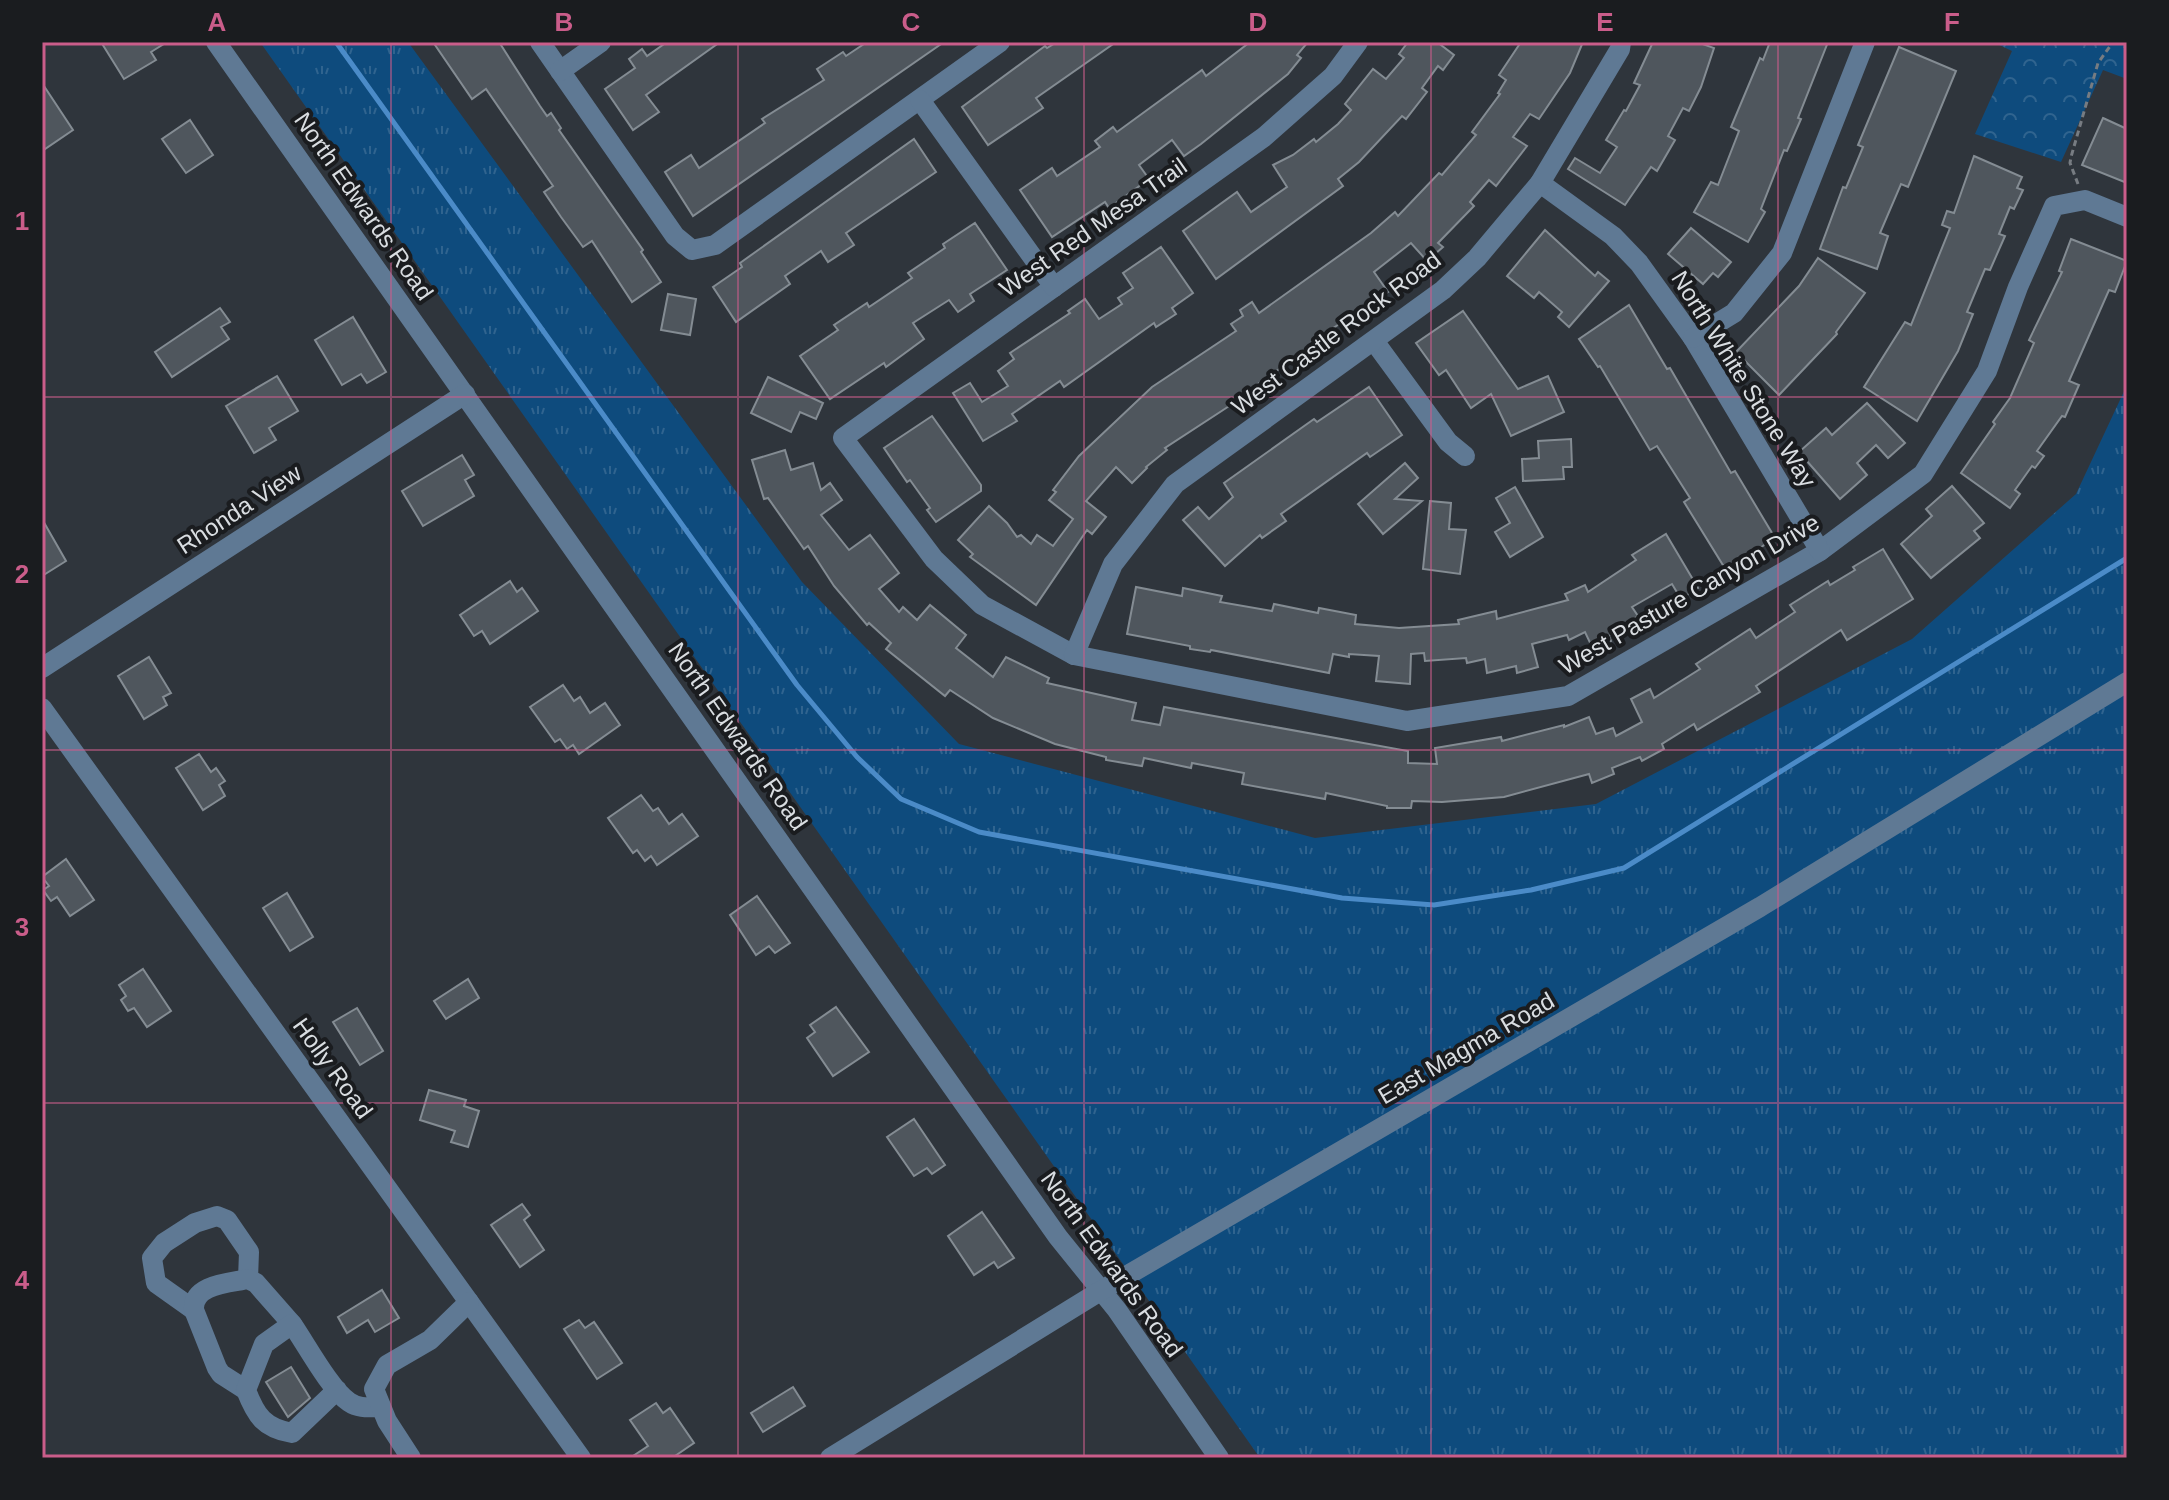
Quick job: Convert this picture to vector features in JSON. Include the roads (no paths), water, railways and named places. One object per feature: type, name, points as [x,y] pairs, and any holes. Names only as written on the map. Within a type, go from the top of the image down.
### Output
[{"type":"street","name":"North Edwards Road","points":[[216,42],[1058,1237],[1102,1290],[1219,1458]]},
{"type":"street","points":[[540,42],[675,236],[692,250],[715,245],[1000,42]]},
{"type":"street","points":[[560,71],[601,42]]},
{"type":"street","name":"West Red Mesa Trail","points":[[843,438],[1264,137],[1333,76],[1358,42]]},
{"type":"street","name":"West Castle Rock Road","points":[[1074,655],[1113,564],[1175,484],[1443,290],[1477,258],[1540,183],[1620,49],[1621,42]]},
{"type":"street","points":[[1693,338],[1734,313],[1782,253],[1865,42]]},
{"type":"street","points":[[920,100],[1054,287]]},
{"type":"street","name":"North White Stone Way","points":[[1540,183],[1613,236],[1639,263],[1693,338],[1820,551]]},
{"type":"street","name":"West Pasture Canyon Drive","points":[[843,438],[934,559],[982,605],[1074,655],[1407,721],[1568,696],[1820,551],[1923,474],[1987,371],[2018,287],[2054,206],[2085,200],[2127,217]]},
{"type":"street","points":[[1374,341],[1448,442],[1465,456]]},
{"type":"street","name":"Rhonda View","points":[[42,668],[465,394]]},
{"type":"street","name":"East Magma Road","points":[[830,1458],[1102,1290],[1760,907],[2127,682]]},
{"type":"street","name":"Holly Road","points":[[42,708],[581,1458]]},
{"type":"street","points":[[194,1310],[156,1283],[152,1258],[164,1243],[195,1223],[217,1216],[227,1220],[249,1252],[248,1279]]},
{"type":"street","points":[[337,1390],[292,1433],[273,1430],[259,1416],[246,1390],[217,1368],[194,1303],[204,1289],[248,1279],[256,1283],[292,1324],[337,1390],[349,1402],[360,1407],[381,1407]]},
{"type":"street","points":[[411,1458],[387,1421],[374,1389],[387,1365],[430,1340],[469,1302]]},
{"type":"street","points":[[246,1390],[264,1344],[292,1324]]},
{"type":"waterway","points":[[336,42],[797,685],[857,757],[901,799],[979,832],[1342,898],[1434,905],[1531,890],[1624,868],[2127,558]]}]
